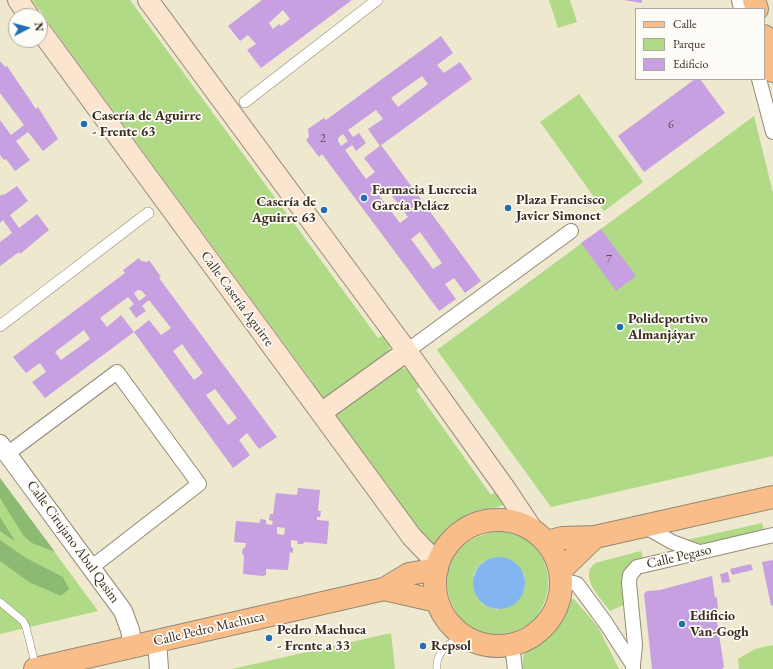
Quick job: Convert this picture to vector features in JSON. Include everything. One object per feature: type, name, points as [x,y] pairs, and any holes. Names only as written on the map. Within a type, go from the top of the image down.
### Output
[{"type":"main road","points":[[148,0],[407,351],[507,491],[540,536],[555,556],[561,576],[556,610],[538,633],[512,645],[486,645],[462,635],[447,620],[438,601],[435,585],[438,566],[449,543],[467,528],[489,520],[512,521],[540,536],[562,538],[595,537],[773,497]]},
{"type":"main road","points":[[765,40],[773,71]]},
{"type":"main road","name":"Calle Casería Aguirre","points":[[48,41],[412,537],[438,566]]},
{"type":"main road","points":[[321,413],[407,351]]},
{"type":"main road","points":[[561,576],[595,537]]},
{"type":"main road","name":"Calle Pedro Machuca","points":[[36,669],[384,589],[409,574],[438,566]]},
{"type":"main road","name":"Calle Pedro Machuca","points":[[384,589],[438,601]]},
{"type":"street","points":[[245,102],[371,2]]},
{"type":"street","points":[[759,80],[773,132]]},
{"type":"street","points":[[0,326],[148,213]]},
{"type":"street","points":[[407,351],[571,231]]},
{"type":"street","points":[[4,449],[117,372],[199,484],[92,567]]},
{"type":"street","name":"Calle Cirujano Abul Qasim","points":[[4,449],[123,611],[130,630],[133,647]]},
{"type":"street","points":[[644,526],[672,542],[699,552]]},
{"type":"street","name":"Calle Pegaso","points":[[633,667],[635,645],[628,583],[630,575],[636,567],[773,535]]},
{"type":"street","points":[[561,576],[576,584],[605,622],[633,667]]},
{"type":"street","points":[[157,641],[159,669]]},
{"type":"street","points":[[512,645],[515,669]]},
{"type":"lane","points":[[0,602],[22,621],[26,627],[36,669]]},
{"type":"lane","points":[[437,669],[436,661],[445,647],[462,635]]},
{"type":"green space","points":[[32,0],[130,0],[378,338],[384,335],[390,346],[388,357],[332,398],[321,400],[309,386],[313,383],[48,22],[48,8],[38,8]]},
{"type":"green space","points":[[549,0],[570,0],[577,22],[558,28]]},
{"type":"green space","points":[[579,94],[643,182],[604,211],[540,122]]},
{"type":"green space","name":"Polideportivo Almanjáyar","points":[[754,116],[773,193],[773,456],[551,507],[437,350]]},
{"type":"green space","points":[[399,368],[408,369],[421,386],[416,390],[491,495],[497,491],[507,503],[472,512],[465,516],[448,530],[432,547],[388,494],[391,490],[352,437],[347,441],[336,424],[337,412]]},
{"type":"green space","points":[[0,478],[98,611],[0,634]]},
{"type":"green space","points":[[0,478],[55,552],[32,543],[23,535],[0,498]]},
{"type":"green space","points":[[0,517],[15,541],[0,531]]},
{"type":"green space","points":[[762,523],[765,532],[698,547],[682,541]]},
{"type":"green space","points":[[500,531],[518,535],[529,542],[543,559],[547,570],[547,592],[544,603],[538,614],[533,621],[526,626],[511,632],[489,634],[470,626],[456,612],[448,593],[448,573],[456,554],[473,539]],"holes":[[[484,561],[524,573],[524,591],[497,610],[482,604],[473,575]]]},
{"type":"green space","points":[[0,540],[26,558],[63,577],[69,589],[61,596],[29,582],[0,561]]},
{"type":"green space","points":[[641,551],[643,560],[626,604],[610,611],[597,594],[590,581],[590,569],[595,563]]},
{"type":"green space","points":[[574,599],[598,627],[619,669],[523,669],[525,652],[541,641],[554,629],[560,620],[568,600]]},
{"type":"green space","points":[[391,633],[395,669],[232,669]]},
{"type":"green space","points":[[773,645],[773,669],[739,669],[738,659],[755,649]]},
{"type":"water","points":[[494,557],[504,557],[518,564],[525,578],[525,588],[518,602],[504,609],[494,609],[484,605],[477,598],[473,588],[473,578],[477,568],[484,561]]},
{"type":"building","points":[[262,0],[352,0],[261,68],[247,50],[256,44],[248,35],[240,41],[228,26]],"holes":[[[283,10],[290,19],[281,26],[279,24],[273,29],[269,23]]]},
{"type":"building","points":[[624,0],[642,0],[642,3]]},
{"type":"building","points":[[441,36],[453,53],[437,65],[444,73],[460,62],[472,79],[381,145],[481,281],[465,293],[454,278],[445,284],[456,299],[439,311],[322,154],[319,157],[306,140],[309,137],[308,129],[324,118],[326,120]],"holes":[[[422,76],[428,84],[398,107],[391,98]],[[376,110],[383,119],[368,129],[380,146],[364,158],[375,172],[366,179],[345,150],[352,145],[356,151],[366,143],[359,133],[353,137],[348,130]],[[343,134],[348,141],[341,146],[338,138]],[[386,188],[408,217],[400,223],[378,194]],[[420,232],[442,263],[433,269],[411,239]]]},
{"type":"building","points":[[0,61],[5,67],[7,66],[36,109],[38,107],[58,139],[43,151],[28,132],[16,141],[30,160],[15,171],[6,159],[4,160],[0,155],[0,120],[11,135],[24,125],[0,93]]},
{"type":"building","points":[[694,80],[701,80],[725,113],[644,172],[618,136]]},
{"type":"building","points":[[17,186],[28,201],[10,215],[19,228],[37,214],[49,230],[20,254],[19,252],[0,266],[0,242],[12,233],[3,220],[0,223],[0,196]]},
{"type":"building","points":[[601,229],[636,276],[616,291],[581,243]]},
{"type":"building","points":[[139,258],[141,261],[147,262],[149,260],[161,277],[159,278],[277,437],[259,449],[247,433],[239,440],[250,455],[233,468],[134,332],[45,398],[32,382],[46,372],[40,363],[26,373],[13,357],[125,273],[123,270]],"holes":[[[138,290],[142,291],[146,296],[139,301],[134,293]],[[128,297],[134,304],[129,308],[136,318],[146,311],[142,306],[149,300],[171,328],[161,335],[149,320],[134,332],[121,315],[107,327],[100,318]],[[84,330],[90,339],[61,360],[55,352]],[[182,344],[203,373],[194,380],[173,351]],[[215,389],[237,418],[228,425],[206,395]]]},
{"type":"building","points":[[298,488],[320,490],[318,511],[321,511],[320,517],[317,517],[317,520],[329,521],[327,544],[304,542],[303,544],[297,544],[298,541],[291,540],[293,553],[290,552],[288,570],[266,569],[266,575],[263,576],[243,574],[244,555],[242,554],[246,543],[234,542],[236,521],[260,523],[260,519],[266,520],[266,524],[272,525],[273,521],[269,520],[270,514],[273,514],[276,493],[297,495]],"holes":[[[277,527],[285,528],[284,535],[277,534]]]},
{"type":"building","points":[[773,560],[773,605],[771,606],[762,562]]},
{"type":"building","points":[[751,564],[753,570],[732,575],[730,569]]},
{"type":"building","points":[[728,572],[730,582],[722,583],[720,574]]},
{"type":"building","name":"Edificio Van-Gogh","points":[[712,576],[715,598],[717,597],[719,621],[717,621],[724,667],[722,669],[652,669],[644,594],[647,591],[660,590]]},
{"type":"place","name":"Casería de Aguirre - Frente 63","points":[[84,124]]},
{"type":"place","name":"Farmacia Lucrecia García Peláez","points":[[364,198]]},
{"type":"place","name":"Plaza Francisco Javier Simonet","points":[[508,208]]},
{"type":"place","name":"Casería de Aguirre 63","points":[[324,210]]},
{"type":"place","name":"Polideportivo Almanjáyar","points":[[620,327]]},
{"type":"place","name":"Edificio Van-Gogh","points":[[682,624]]},
{"type":"place","name":"Pedro Machuca - Frente a 33","points":[[269,638]]},
{"type":"place","name":"Repsol","points":[[423,646]]}]
